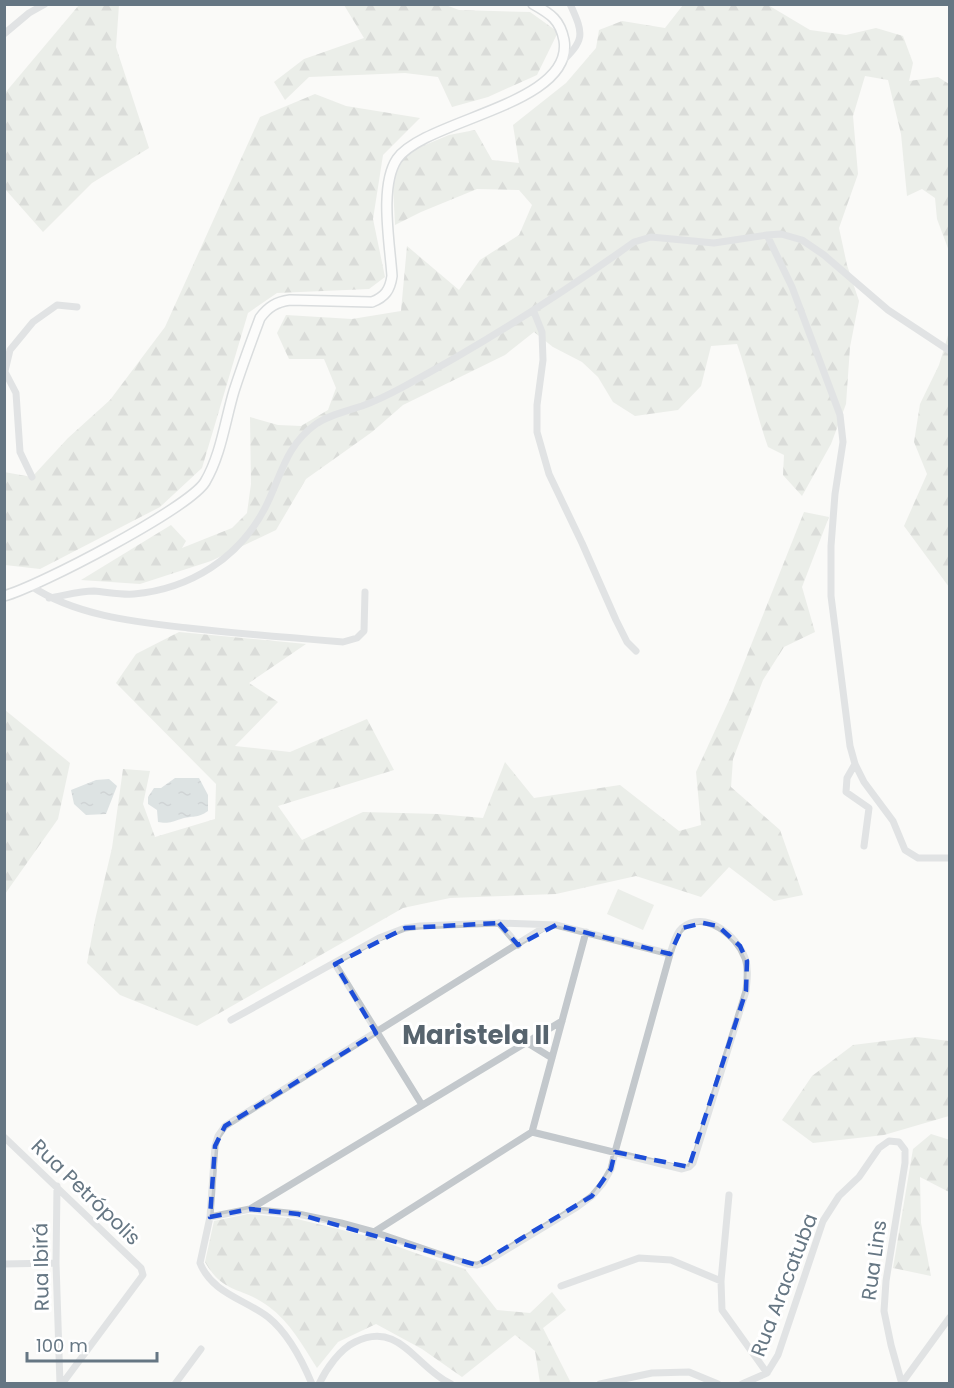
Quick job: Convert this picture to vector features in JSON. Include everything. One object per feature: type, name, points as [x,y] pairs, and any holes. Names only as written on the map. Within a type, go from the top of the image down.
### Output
[{"type":"main road","points":[[4,596],[31,586],[121,539],[189,499],[204,484],[212,468],[234,389],[260,318],[267,309],[279,301],[372,302],[383,298],[390,288],[392,276],[387,195],[390,174],[398,158],[409,147],[425,138],[495,110],[527,92],[549,79],[560,64],[564,46],[561,28],[549,13],[533,4]]},
{"type":"street","points":[[4,34],[29,13],[45,4]]},
{"type":"street","points":[[560,64],[579,45],[577,19],[570,4]]},
{"type":"street","points":[[49,598],[91,591],[133,594],[168,589],[200,575],[228,556],[247,537],[276,487],[285,459],[298,439],[317,423],[337,413],[394,392],[534,312],[634,242],[651,237],[714,243],[781,234],[802,240],[825,255],[888,310],[950,351]]},
{"type":"street","points":[[767,235],[792,287],[840,415],[843,431],[831,546],[831,596],[850,746],[855,764],[864,782],[892,821],[905,850],[918,858],[948,858]]},
{"type":"street","points":[[32,477],[20,452],[16,393],[5,370],[10,350],[33,322],[57,305],[77,307]]},
{"type":"street","points":[[534,312],[542,332],[543,360],[537,405],[537,432],[549,474],[616,620],[627,642],[636,651]]},
{"type":"street","points":[[31,586],[49,598],[96,613],[140,622],[344,642],[357,638],[364,631],[365,592]]},
{"type":"street","points":[[855,764],[847,778],[846,792],[869,808],[864,846]]},
{"type":"street","points":[[499,922],[518,945]]},
{"type":"street","points":[[231,1020],[380,938],[405,928],[499,922],[563,926],[670,954]]},
{"type":"street","points":[[210,1217],[250,1209],[298,1214],[341,1222],[468,1264],[477,1265],[486,1262],[592,1196],[603,1183],[610,1169],[615,1152],[670,954],[677,933],[691,923],[703,923],[718,926],[730,935],[740,946],[747,961],[746,991],[693,1163],[689,1167],[682,1169],[615,1152],[532,1132]]},
{"type":"street","points":[[312,1383],[294,1349],[277,1326],[255,1308],[221,1290],[209,1280],[200,1263],[210,1217],[218,1136],[225,1126],[548,925]]},
{"type":"street","points":[[374,1232],[532,1132],[586,932]]},
{"type":"street","points":[[335,964],[422,1105]]},
{"type":"street","points":[[250,1209],[562,1021]]},
{"type":"street","points":[[526,1042],[552,1058]]},
{"type":"street","name":"Rua Petrópolis","points":[[4,1137],[143,1272],[61,1383]]},
{"type":"street","name":"Rua Aracatuba","points":[[742,1383],[767,1373],[778,1355],[823,1221],[839,1196],[859,1177],[879,1149],[889,1141],[899,1142]]},
{"type":"street","name":"Rua Lins","points":[[899,1142],[905,1150],[905,1163],[886,1281],[884,1311],[902,1383]]},
{"type":"street","name":"Rua Ibirá","points":[[57,1186],[56,1263],[61,1383]]},
{"type":"street","points":[[729,1195],[721,1281],[722,1310],[767,1373]]},
{"type":"street","points":[[561,1286],[639,1258],[671,1260],[721,1281]]},
{"type":"street","points":[[4,1264],[56,1263]]},
{"type":"street","points":[[902,1383],[950,1317]]},
{"type":"street","points":[[319,1383],[326,1369],[350,1344],[367,1336],[382,1335],[395,1341],[439,1378],[451,1383]]},
{"type":"street","points":[[175,1383],[201,1349]]},
{"type":"street","points":[[600,1383],[652,1372],[689,1372],[718,1383]]},
{"type":"highlighted area","points":[[499,923],[518,945],[556,925],[670,954],[682,928],[703,923],[718,926],[740,946],[747,961],[746,991],[689,1167],[615,1152],[611,1169],[592,1196],[477,1265],[298,1214],[250,1209],[210,1217],[215,1146],[225,1126],[376,1033],[335,964],[405,928]]},
{"type":"green space","points":[[443,4],[459,10],[530,12],[558,32],[537,75],[488,97],[452,107],[438,77],[405,73],[309,77],[285,100],[274,82],[304,59],[364,38],[344,5]]},
{"type":"green space","points":[[79,5],[119,5],[116,47],[149,148],[92,183],[43,232],[5,189],[5,93]]},
{"type":"green space","points":[[683,5],[768,5],[810,30],[846,35],[876,28],[903,36],[913,63],[909,81],[938,77],[949,84],[949,251],[937,219],[935,198],[922,189],[907,196],[901,134],[888,80],[865,76],[853,116],[858,174],[839,228],[847,265],[859,301],[850,347],[846,404],[831,444],[802,496],[783,475],[784,455],[768,447],[737,344],[711,346],[701,386],[678,410],[635,416],[613,402],[598,377],[582,362],[553,347],[534,332],[505,355],[403,405],[372,432],[306,479],[276,530],[211,561],[140,584],[81,580],[171,525],[186,541],[182,548],[232,528],[247,513],[251,484],[250,417],[278,425],[301,426],[328,410],[336,388],[324,359],[289,359],[277,333],[286,315],[352,319],[401,311],[407,246],[459,290],[480,260],[519,235],[532,205],[519,190],[477,189],[395,225],[393,185],[401,155],[449,135],[475,130],[492,160],[519,163],[513,125],[566,83],[596,48],[599,30],[622,21],[665,28]]},
{"type":"green space","points":[[315,94],[346,106],[420,118],[383,155],[373,219],[385,277],[369,289],[277,293],[248,313],[202,468],[160,507],[40,569],[5,565],[4,472],[32,477],[68,438],[110,400],[165,327],[260,117]]},
{"type":"green space","points":[[949,332],[949,587],[904,526],[927,474],[914,442],[920,404],[939,365]]},
{"type":"green space","points":[[804,512],[829,517],[802,587],[815,632],[784,647],[763,680],[733,759],[731,787],[780,830],[803,895],[774,901],[729,867],[701,897],[636,876],[556,894],[450,898],[403,908],[197,1026],[120,995],[87,963],[112,848],[123,769],[150,771],[143,804],[155,837],[215,819],[216,784],[116,683],[136,654],[179,632],[306,644],[249,683],[278,702],[235,746],[290,752],[367,719],[394,770],[278,806],[302,840],[363,812],[483,818],[505,762],[534,798],[620,785],[679,831],[701,825],[696,772],[730,698]]},
{"type":"green space","points":[[5,710],[70,763],[58,819],[5,894]]},
{"type":"green space","points":[[618,889],[654,905],[643,930],[607,914]]},
{"type":"green space","points":[[917,1037],[949,1041],[949,1116],[884,1135],[813,1143],[782,1120],[812,1076],[853,1045]]},
{"type":"green space","points":[[931,1134],[950,1140],[949,1192],[920,1177],[921,1223],[931,1276],[893,1268],[913,1149]]},
{"type":"green space","points":[[248,1214],[297,1219],[371,1237],[465,1269],[497,1310],[530,1313],[552,1292],[566,1310],[543,1328],[571,1383],[540,1383],[535,1351],[515,1335],[462,1377],[422,1349],[376,1324],[338,1342],[317,1368],[296,1335],[276,1312],[258,1300],[226,1285],[212,1273],[205,1262],[214,1221]]},
{"type":"water","points":[[175,778],[199,778],[208,795],[208,811],[198,816],[164,823],[158,822],[157,810],[148,804],[148,797],[154,788],[161,788]]},
{"type":"water","points":[[109,779],[117,786],[106,814],[86,815],[74,804],[71,790],[96,780]]},
{"type":"district","name":"Maristela II","points":[[476,1035]]}]
